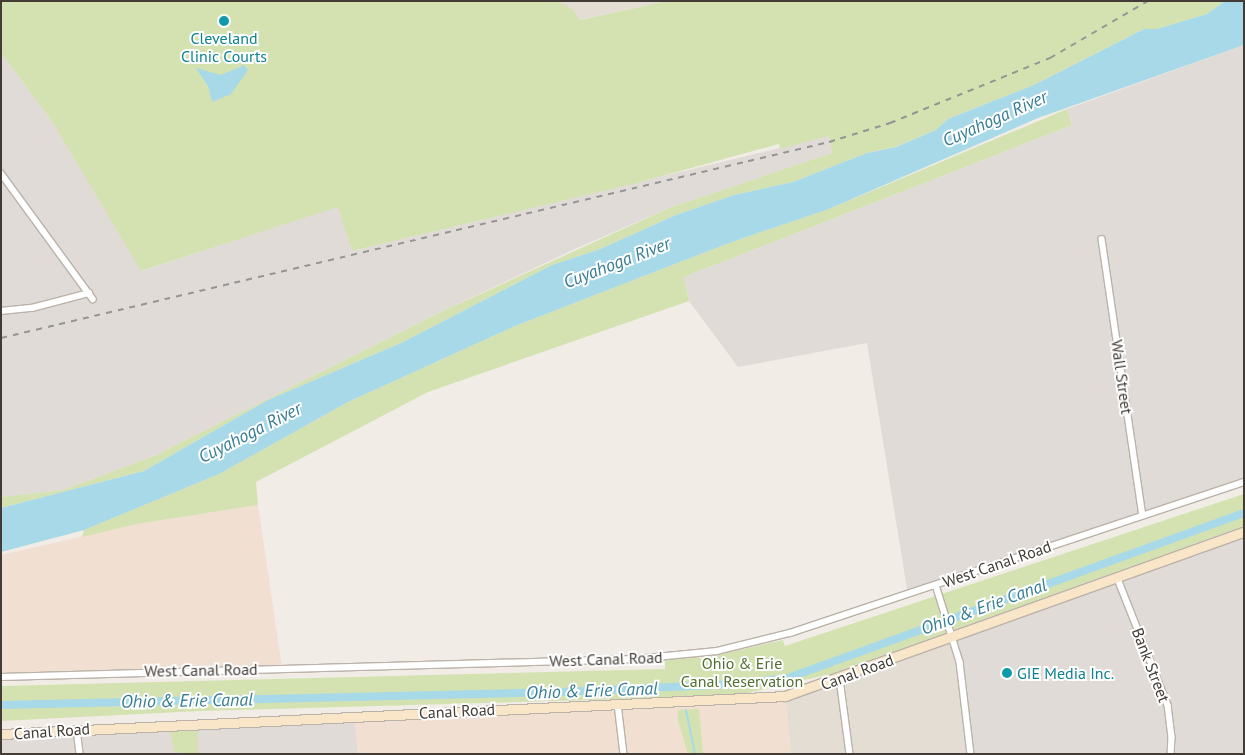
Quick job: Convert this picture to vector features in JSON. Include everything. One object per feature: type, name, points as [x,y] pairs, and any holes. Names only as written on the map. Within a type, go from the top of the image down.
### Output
[{"type":"main road","name":"Canal Road","points":[[1,734],[768,698],[795,694],[840,679],[953,632],[1118,579],[1244,532]]},
{"type":"street","points":[[1,172],[93,299]]},
{"type":"street","name":"Wall Street","points":[[1102,239],[1143,514]]},
{"type":"street","points":[[1,311],[32,308],[89,294]]},
{"type":"street","name":"West Canal Road","points":[[1,676],[688,655],[766,641],[1143,514],[1244,482]]},
{"type":"street","name":"Bank Street","points":[[1118,579],[1168,704],[1172,737],[1171,754]]},
{"type":"street","points":[[936,585],[953,632],[971,754]]},
{"type":"street","points":[[840,679],[850,754]]},
{"type":"street","points":[[618,704],[624,754]]},
{"type":"street","points":[[78,729],[80,754]]},
{"type":"shaded area","points":[[420,1],[667,1],[430,52]]},
{"type":"shaded area","points":[[1244,45],[1244,482],[908,595],[867,343],[738,367],[689,301],[684,277],[1072,125],[1067,109]]},
{"type":"shaded area","points":[[1,53],[53,123],[142,271],[339,206],[352,251],[829,136],[832,153],[669,208],[575,249],[445,310],[154,456],[63,490],[1,497]]},
{"type":"shaded area","points":[[258,505],[282,668],[1,673],[1,555],[137,524]]},
{"type":"shaded area","points":[[1244,532],[1244,754],[970,754],[954,637]]},
{"type":"shaded area","points":[[954,637],[971,754],[791,754],[785,696]]},
{"type":"shaded area","points":[[785,696],[791,754],[358,754],[354,716]]},
{"type":"shaded area","points":[[354,716],[358,754],[1,754],[1,734]]},
{"type":"green space","points":[[1,1],[557,1],[572,9],[580,20],[667,1],[1225,1],[1207,14],[1157,29],[1144,29],[1034,85],[948,119],[936,130],[895,147],[867,153],[793,182],[734,195],[676,215],[598,250],[552,265],[401,343],[268,400],[144,471],[1,508],[1,497],[63,490],[154,456],[445,310],[669,208],[832,153],[829,136],[780,149],[779,144],[637,183],[352,251],[338,207],[141,271],[53,123],[1,53]]},
{"type":"green space","points":[[1067,109],[1072,125],[684,277],[689,301],[428,392],[256,482],[258,505],[137,524],[82,537],[84,530],[219,474],[348,402],[515,326],[729,243],[829,209]]},
{"type":"green space","name":"Ohio & Erie Canal Reservation","points":[[1244,494],[1244,526],[831,674],[735,696],[200,711],[1,721],[1,686],[665,669],[665,658],[699,655],[700,659],[783,640],[785,646]]},
{"type":"green space","points":[[699,709],[703,754],[688,754],[678,721],[678,710]]},
{"type":"green space","points":[[182,729],[198,731],[198,754],[174,752],[170,731]]},
{"type":"water","name":"Cuyahoga River","points":[[1225,1],[1244,1],[1244,45],[1038,118],[829,209],[729,243],[515,326],[348,402],[219,474],[84,530],[1,552],[1,508],[144,471],[268,400],[401,343],[552,265],[598,250],[676,215],[734,195],[793,182],[867,153],[896,147],[936,130],[948,119],[1034,85],[1144,29],[1157,29],[1207,14]]},
{"type":"water","points":[[244,65],[248,70],[231,94],[212,102],[208,86],[196,68],[221,75]]},
{"type":"waterway","name":"Ohio & Erie Canal","points":[[1,705],[562,692],[736,684],[788,678],[1244,513]]},
{"type":"waterway","points":[[686,710],[695,754]]},
{"type":"railway","points":[[1,338],[829,142],[890,123],[1050,58],[1148,1]]},
{"type":"place","name":"Cleveland Clinic Courts","points":[[224,21]]},
{"type":"place","name":"GIE Media Inc.","points":[[1007,673]]}]
